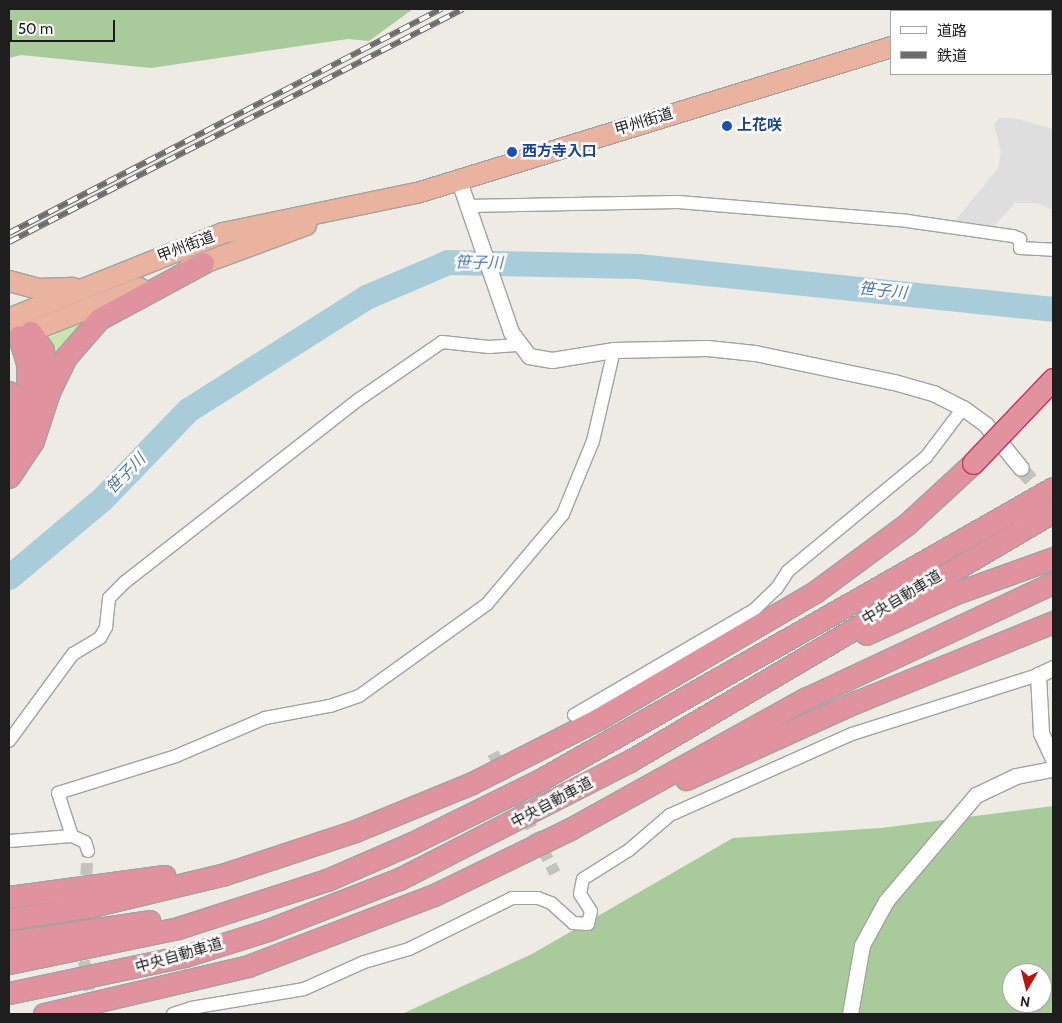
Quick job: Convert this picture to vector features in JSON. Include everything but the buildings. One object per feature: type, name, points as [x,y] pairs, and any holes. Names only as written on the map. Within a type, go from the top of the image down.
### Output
[{"type":"highway","name":"甲州街道","points":[[18,324],[93,285],[223,233],[367,205],[459,180],[890,47]]},
{"type":"highway","name":"甲州街道","points":[[18,324],[203,263],[367,205]]},
{"type":"highway","points":[[9,477],[33,441],[49,392],[66,357],[99,319],[203,263]]},
{"type":"highway","points":[[9,281],[38,289],[93,285]]},
{"type":"highway","points":[[18,324],[44,350],[49,392]]},
{"type":"highway","points":[[9,449],[18,430],[29,380],[18,324]]},
{"type":"highway","points":[[9,919],[92,906],[225,874],[420,807],[600,718],[815,592],[907,524],[973,463],[1053,380]]},
{"type":"highway","points":[[9,392],[18,414],[18,430]]},
{"type":"highway","name":"中央自動車道","points":[[9,963],[178,928],[327,880],[412,843],[557,770],[1053,488]]},
{"type":"highway","name":"中央自動車道","points":[[9,993],[185,956],[334,906],[473,844],[628,762],[1053,512]]},
{"type":"highway","points":[[628,762],[888,624],[956,593],[1053,558]]},
{"type":"highway","points":[[360,926],[570,829],[788,708],[890,656],[1053,583]]},
{"type":"highway","points":[[44,1014],[248,966],[447,895],[753,748],[1053,622]]},
{"type":"highway","points":[[9,897],[151,879],[222,864],[420,807]]},
{"type":"highway","points":[[9,942],[194,912],[412,843]]},
{"type":"street","points":[[459,180],[514,338],[529,356],[541,360],[614,350],[707,348],[755,353],[894,382],[933,393],[963,408],[986,425],[1021,468]]},
{"type":"street","points":[[467,206],[678,202],[907,221],[1013,236],[1020,239],[1020,248],[1053,250]]},
{"type":"street","points":[[9,741],[73,654],[100,638],[106,627],[109,598],[133,576],[358,400],[442,342],[490,347],[514,338]]},
{"type":"street","points":[[72,836],[58,793],[176,756],[265,718],[330,706],[359,696],[487,604],[563,514],[593,441],[614,350]]},
{"type":"street","points":[[574,715],[754,610],[777,588],[788,572],[926,457],[963,408]]},
{"type":"street","points":[[173,1014],[198,1006],[304,989],[346,969],[410,949],[512,898],[538,898],[551,902],[573,923],[588,924],[590,911],[580,894],[583,879],[629,850],[670,815],[852,734],[1038,675],[1053,668]]},
{"type":"street","points":[[1038,675],[1042,733],[1053,759]]},
{"type":"street","points":[[850,1014],[862,945],[886,901],[976,795],[1016,776],[1053,769]]},
{"type":"street","points":[[9,842],[72,836],[85,842],[88,851]]},
{"type":"green space","points":[[9,9],[413,9],[369,41],[348,39],[151,68],[21,55],[9,58]]},
{"type":"green space","points":[[84,322],[55,360],[44,339]]},
{"type":"green space","points":[[1053,806],[1053,1014],[402,1014],[532,954],[733,838],[881,828]]},
{"type":"shaded area","points":[[999,118],[1014,118],[1053,129],[1053,210],[1037,203],[1015,203],[986,235],[951,226],[998,168],[1001,152],[994,125]]},
{"type":"waterway","name":"笹子川","points":[[9,577],[102,499],[188,410],[366,297],[448,262],[638,266],[1053,309]]},
{"type":"tunnel","points":[[1021,468],[1049,500]]},
{"type":"tunnel","points":[[493,753],[555,873]]},
{"type":"tunnel","points":[[85,893],[88,851]]},
{"type":"tunnel","points":[[81,943],[93,1014]]},
{"type":"railway","points":[[9,233],[442,9]]},
{"type":"railway","points":[[9,242],[463,9]]},
{"type":"place","name":"上花咲","points":[[727,126]]},
{"type":"place","name":"西方寺入口","points":[[512,152]]}]
